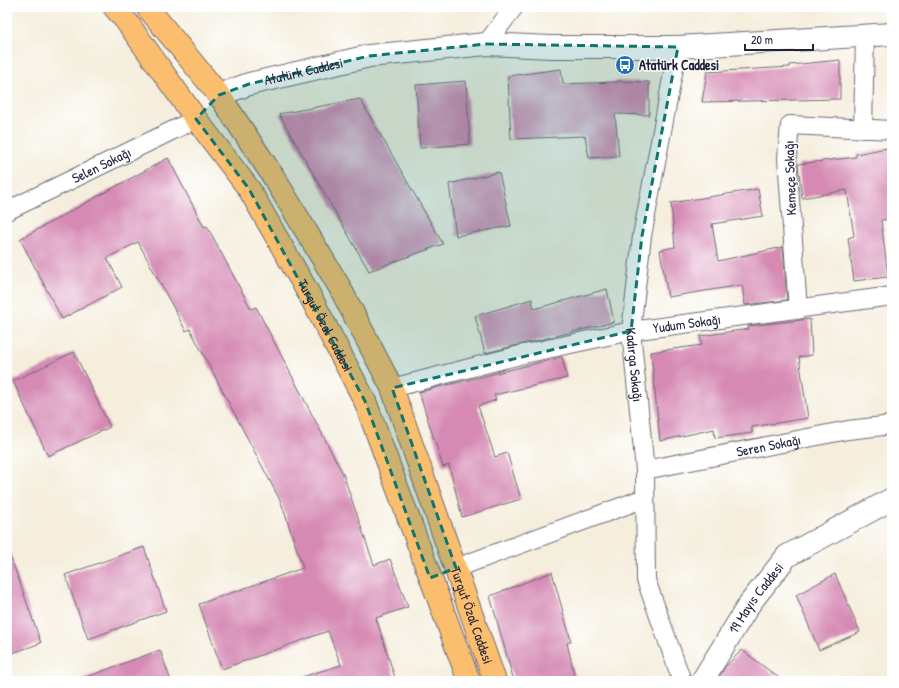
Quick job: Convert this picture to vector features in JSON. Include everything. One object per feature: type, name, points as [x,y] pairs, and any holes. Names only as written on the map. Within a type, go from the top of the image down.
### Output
[{"type":"main road","name":"Turgut Özal Caddesi","points":[[114,7],[127,22],[196,119],[249,189],[309,294],[365,401],[404,502],[430,578],[469,681]]},
{"type":"main road","name":"Turgut Özal Caddesi","points":[[147,7],[219,95],[273,176],[339,286],[392,388],[495,681]]},
{"type":"main road","points":[[196,119],[219,95]]},
{"type":"main road","points":[[430,578],[456,568]]},
{"type":"street","points":[[486,44],[514,7]]},
{"type":"street","name":"Atatürk Caddesi","points":[[219,95],[249,84],[369,56],[486,44],[550,47],[678,47],[892,34]]},
{"type":"street","points":[[863,129],[865,36]]},
{"type":"street","name":"Kadırga Sokağı","points":[[678,47],[642,236],[631,331],[645,470],[646,580],[682,681]]},
{"type":"street","name":"Selen Sokağı","points":[[7,211],[196,119]]},
{"type":"street","name":"Kemeçe Sokağı","points":[[798,310],[787,158],[790,125],[892,130]]},
{"type":"street","name":"Yudum Sokağı","points":[[392,388],[524,354],[631,331],[798,310],[892,296]]},
{"type":"street","name":"Seren Sokağı","points":[[645,470],[848,430],[892,425]]},
{"type":"street","points":[[456,568],[645,498]]},
{"type":"street","name":"19 Mayıs Caddesi","points":[[702,681],[750,603],[787,556],[892,499]]},
{"type":"highlighted area","points":[[486,44],[678,47],[642,236],[631,331],[392,388],[456,568],[430,578],[365,401],[249,189],[196,119],[219,95],[249,84],[369,56]]},
{"type":"building","points":[[840,60],[840,99],[702,102],[707,72],[790,67],[790,65]]},
{"type":"building","points":[[561,69],[563,84],[617,81],[649,82],[649,115],[615,114],[619,156],[589,158],[585,136],[511,139],[508,76]]},
{"type":"building","points":[[466,81],[470,144],[420,148],[416,85]]},
{"type":"building","points":[[360,99],[443,244],[369,271],[279,114]]},
{"type":"building","points":[[892,147],[892,219],[881,220],[888,277],[854,281],[848,238],[854,236],[847,190],[802,198],[798,164],[856,157],[856,154]]},
{"type":"building","points":[[168,158],[204,227],[207,226],[251,309],[256,307],[343,474],[374,565],[390,559],[408,607],[376,618],[396,681],[302,681],[302,677],[341,665],[328,631],[222,669],[199,604],[303,568],[281,502],[190,329],[186,331],[138,242],[107,258],[122,287],[62,319],[20,239]]},
{"type":"building","points":[[499,172],[511,226],[456,236],[449,184]]},
{"type":"building","points":[[758,189],[763,216],[712,224],[718,261],[783,247],[787,300],[745,305],[742,285],[668,297],[660,250],[675,247],[671,203]]},
{"type":"building","points":[[607,289],[614,322],[485,353],[475,316],[532,299],[534,309]]},
{"type":"building","points":[[810,319],[812,355],[799,357],[808,418],[752,427],[752,433],[715,438],[714,429],[660,441],[651,352],[702,345],[700,336],[749,329],[748,326]]},
{"type":"building","points":[[74,352],[110,427],[48,456],[13,381]]},
{"type":"building","points":[[562,357],[567,378],[494,395],[496,400],[478,406],[495,457],[507,453],[521,499],[462,517],[449,465],[443,467],[419,392]]},
{"type":"building","points":[[144,547],[166,611],[88,639],[65,575]]},
{"type":"building","points":[[10,555],[41,643],[7,655],[7,556]]},
{"type":"building","points":[[552,572],[571,641],[567,643],[576,681],[514,681],[490,596]]},
{"type":"building","points":[[835,574],[860,632],[819,650],[796,595]]},
{"type":"building","points":[[160,650],[171,681],[81,681],[81,679]]},
{"type":"building","points":[[742,650],[783,681],[717,681],[725,667]]},
{"type":"place","name":"Atatürk Caddesi","points":[[625,65]]}]
